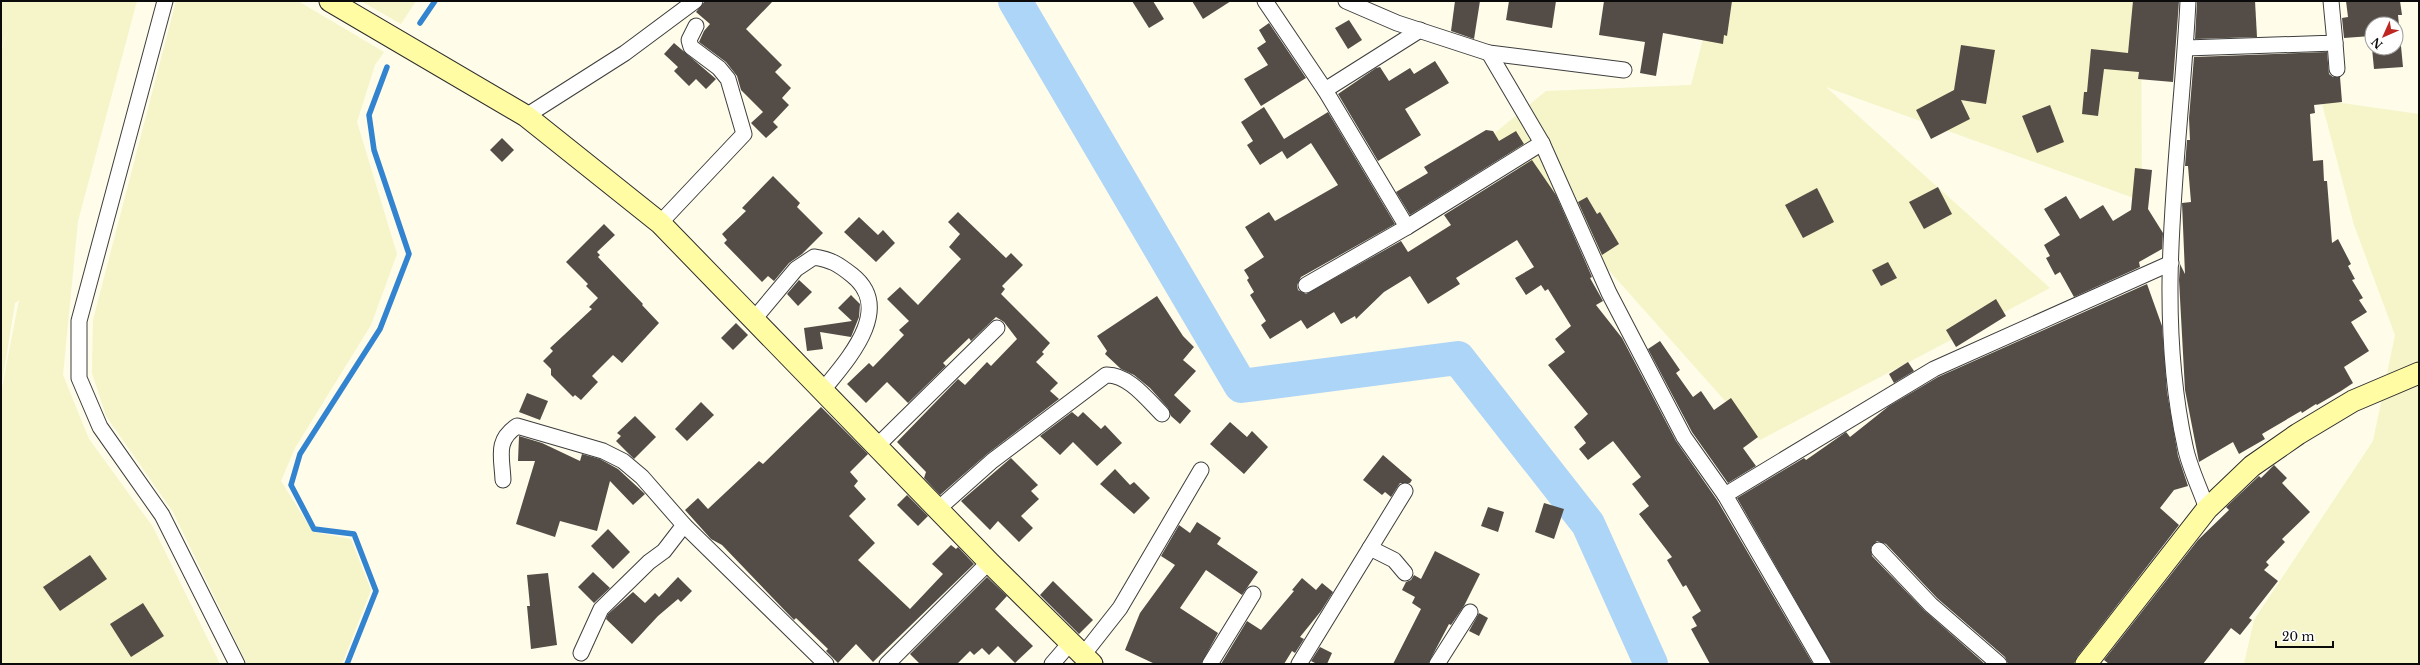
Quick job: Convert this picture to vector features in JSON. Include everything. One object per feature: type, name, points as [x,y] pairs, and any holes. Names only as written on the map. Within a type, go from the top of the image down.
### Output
[{"type":"street","points":[[164,1],[79,321],[79,378],[100,427],[162,515],[237,664]]},
{"type":"street","points":[[330,1],[526,116],[660,223],[989,562],[1082,654]]},
{"type":"street","points":[[526,116],[624,53],[695,1]]},
{"type":"street","points":[[1265,1],[1325,90],[1407,227]]},
{"type":"street","points":[[1346,1],[1396,23],[1489,53],[1624,70]]},
{"type":"street","points":[[2188,1],[2171,263],[2175,394],[2185,448],[2207,509]]},
{"type":"street","points":[[2331,1],[2337,69]]},
{"type":"street","points":[[660,223],[744,134],[728,79],[719,68],[691,47],[689,40],[696,26]]},
{"type":"street","points":[[1325,90],[1420,30]]},
{"type":"street","points":[[2186,48],[2335,43]]},
{"type":"street","points":[[1489,53],[1542,143],[1609,293],[1684,437],[1725,495],[1823,664]]},
{"type":"street","points":[[1306,285],[1407,227],[1542,143]]},
{"type":"street","points":[[754,319],[796,268],[814,257],[833,261],[863,284],[870,304],[865,331],[844,363],[822,390]]},
{"type":"street","points":[[1725,495],[1934,369],[2171,263]]},
{"type":"street","points":[[877,446],[997,328]]},
{"type":"street","points":[[2086,664],[2207,509],[2252,466],[2298,434],[2353,402],[2419,373]]},
{"type":"street","points":[[938,509],[992,461],[1106,375],[1116,375],[1133,386],[1162,414]]},
{"type":"street","points":[[503,480],[501,448],[505,434],[517,426],[529,428],[603,451],[623,461],[642,477],[684,525],[826,664]]},
{"type":"street","points":[[1052,664],[1082,654],[1120,608],[1202,470]]},
{"type":"street","points":[[1304,662],[1405,491]]},
{"type":"street","points":[[581,653],[601,609],[649,562],[664,551],[684,525]]},
{"type":"street","points":[[1370,548],[1394,560],[1405,573]]},
{"type":"street","points":[[1879,550],[1931,605],[1999,664]]},
{"type":"street","points":[[887,664],[989,562]]},
{"type":"street","points":[[1210,664],[1253,594]]},
{"type":"street","points":[[1437,664],[1470,612]]},
{"type":"green space","points":[[1,1],[137,1],[78,221],[63,375],[89,439],[153,527],[220,664],[1,664],[1,393],[19,300],[15,303],[1,389],[1,52],[10,24],[1,50]]},
{"type":"green space","points":[[176,1],[298,1],[384,52],[375,65],[357,122],[397,254],[371,325],[295,448],[281,481],[313,532],[351,539],[371,590],[342,664],[247,664],[173,512],[106,416],[92,373],[93,320]]},
{"type":"green space","points":[[361,1],[416,1],[401,24]]},
{"type":"green space","points":[[1713,1],[2141,1],[2142,201],[1826,87],[2050,288],[1760,440],[1490,137],[1546,91],[1691,85]]},
{"type":"green space","points":[[2321,100],[2419,114],[2419,664],[2244,664],[2254,620],[2373,441],[2395,335],[2354,225]]},
{"type":"building","points":[[705,1],[773,1],[746,29],[782,65],[775,72],[791,88],[782,98],[789,105],[773,122],[778,127],[766,138],[751,123],[763,112],[741,90],[737,76],[726,62],[699,42],[704,31],[710,24],[696,12]]},
{"type":"building","points":[[1132,1],[1153,1],[1164,19],[1149,28]]},
{"type":"building","points":[[1192,1],[1231,1],[1203,19]]},
{"type":"building","points":[[1455,1],[1480,1],[1474,39],[1451,31]]},
{"type":"building","points":[[1509,1],[1556,1],[1552,28],[1506,20]]},
{"type":"building","points":[[1604,1],[1732,1],[1727,36],[1724,35],[1723,44],[1663,33],[1656,76],[1640,73],[1645,42],[1599,35]]},
{"type":"building","points":[[2133,1],[2179,1],[2173,82],[2138,79],[2139,72],[2104,69],[2098,116],[2082,114],[2084,92],[2087,92],[2091,49],[2128,53]]},
{"type":"building","points":[[2197,1],[2255,1],[2257,37],[2195,39]]},
{"type":"building","points":[[2346,1],[2400,1],[2402,15],[2364,16],[2364,37],[2344,38],[2342,18],[2348,17]]},
{"type":"building","points":[[1349,20],[1362,40],[1348,49],[1335,28]]},
{"type":"building","points":[[1269,23],[1306,78],[1261,106],[1244,79],[1268,65],[1257,48],[1266,42],[1259,30]]},
{"type":"building","points":[[674,43],[716,79],[706,89],[696,79],[689,86],[674,71],[678,67],[664,54]]},
{"type":"building","points":[[1961,45],[1995,50],[1986,104],[1961,100],[1970,119],[1931,139],[1916,110],[1954,90]]},
{"type":"building","points":[[2327,52],[2329,74],[2333,77],[2340,77],[2342,102],[2314,105],[2315,113],[2310,114],[2313,161],[2323,160],[2324,181],[2327,181],[2332,243],[2338,239],[2351,264],[2348,266],[2355,279],[2352,280],[2363,298],[2359,300],[2367,312],[2351,322],[2369,351],[2344,367],[2353,383],[2341,391],[2302,413],[2301,411],[2262,434],[2265,439],[2239,454],[2233,442],[2199,462],[2185,390],[2179,280],[2180,264],[2185,274],[2182,203],[2191,202],[2188,166],[2185,166],[2187,140],[2190,140],[2189,118],[2194,57]]},
{"type":"building","points":[[2373,56],[2402,56],[2403,67],[2374,69]]},
{"type":"building","points":[[1435,61],[1449,83],[1405,109],[1421,135],[1378,161],[1338,94],[1376,68],[1380,67],[1389,81],[1410,68],[1414,74]]},
{"type":"building","points":[[2050,105],[2064,142],[2037,153],[2022,116]]},
{"type":"building","points":[[1264,107],[1284,139],[1328,112],[1395,224],[1301,277],[1297,285],[1298,290],[1306,294],[1401,241],[1408,252],[1451,225],[1444,215],[1532,160],[1556,195],[1592,277],[1590,278],[1603,301],[1596,305],[1622,338],[1676,441],[1717,500],[1813,664],[1710,664],[1691,629],[1697,626],[1692,617],[1701,611],[1686,585],[1683,587],[1667,560],[1672,557],[1639,514],[1649,506],[1632,484],[1641,477],[1613,441],[1588,460],[1579,449],[1586,443],[1574,427],[1588,414],[1548,365],[1565,352],[1555,339],[1571,326],[1548,289],[1545,291],[1541,285],[1526,295],[1515,278],[1534,267],[1517,240],[1456,278],[1460,284],[1428,304],[1410,276],[1384,292],[1356,319],[1355,316],[1341,324],[1334,312],[1307,329],[1301,320],[1270,339],[1261,325],[1266,321],[1250,295],[1254,292],[1247,280],[1249,278],[1244,270],[1264,257],[1245,227],[1269,212],[1275,221],[1338,185],[1311,143],[1287,159],[1282,151],[1260,165],[1247,145],[1253,141],[1241,122]]},
{"type":"building","points":[[1486,130],[1493,131],[1499,141],[1516,131],[1524,144],[1410,215],[1396,192],[1428,173],[1424,167]]},
{"type":"building","points":[[502,138],[514,150],[502,162],[490,150]]},
{"type":"building","points":[[2135,168],[2152,170],[2148,209],[2163,233],[2162,249],[2139,262],[2140,267],[2074,297],[2060,272],[2055,275],[2046,258],[2050,256],[2044,245],[2060,235],[2044,209],[2066,196],[2080,219],[2103,205],[2113,221],[2131,210]]},
{"type":"building","points":[[773,176],[800,203],[797,207],[823,233],[802,254],[789,263],[774,281],[768,276],[762,282],[724,243],[727,240],[722,234],[746,211],[742,208]]},
{"type":"building","points":[[1938,187],[1952,214],[1924,229],[1909,202]]},
{"type":"building","points":[[1817,188],[1834,222],[1803,238],[1785,205]]},
{"type":"building","points":[[1587,197],[1597,214],[1600,212],[1619,244],[1602,255],[1578,202]]},
{"type":"building","points":[[958,212],[1006,258],[1011,253],[1023,265],[1002,286],[1005,289],[1001,294],[1050,343],[1042,352],[1044,354],[1036,362],[1058,383],[1050,391],[1059,399],[987,454],[940,495],[924,478],[926,472],[897,442],[958,379],[965,385],[987,362],[991,366],[1017,339],[1004,322],[996,317],[971,341],[969,338],[943,363],[946,366],[908,403],[887,382],[866,403],[847,384],[869,363],[873,367],[904,335],[899,330],[909,321],[887,299],[900,287],[918,305],[961,259],[949,247],[960,234],[948,222]]},
{"type":"building","points":[[859,217],[878,235],[883,230],[895,243],[876,262],[844,232]]},
{"type":"building","points":[[604,224],[615,235],[597,252],[600,255],[598,257],[659,323],[622,363],[613,355],[592,376],[598,382],[581,400],[575,395],[573,397],[551,375],[551,369],[543,361],[553,351],[550,348],[592,309],[589,307],[598,298],[586,286],[588,284],[566,262]]},
{"type":"building","points":[[1888,262],[1897,278],[1881,286],[1872,270]]},
{"type":"building","points":[[799,280],[812,292],[798,306],[787,294]]},
{"type":"building","points":[[2147,284],[2162,326],[2167,392],[2178,456],[2188,486],[2174,490],[2160,508],[2179,525],[2077,657],[2074,664],[2008,664],[2005,657],[1937,598],[1886,544],[1877,541],[1871,547],[1872,556],[1925,611],[1985,664],[1832,664],[1737,498],[1804,458],[1806,460],[1846,432],[1850,437],[1889,406],[1938,377]]},
{"type":"building","points":[[851,295],[860,304],[859,317],[851,337],[820,332],[823,349],[807,351],[804,328],[852,321],[838,308]]},
{"type":"building","points":[[1157,296],[1183,336],[1194,347],[1183,360],[1196,371],[1174,395],[1191,411],[1180,424],[1171,416],[1168,408],[1150,388],[1134,375],[1121,369],[1105,354],[1107,351],[1097,336]]},
{"type":"building","points":[[1996,299],[2006,316],[1956,347],[1946,330]]},
{"type":"building","points":[[736,323],[748,335],[733,350],[721,338]]},
{"type":"building","points":[[1660,341],[1680,370],[1676,373],[1693,397],[1701,391],[1714,410],[1731,398],[1758,437],[1743,448],[1756,466],[1728,483],[1692,432],[1648,349]]},
{"type":"building","points":[[1908,362],[1914,371],[1894,383],[1889,374]]},
{"type":"building","points":[[527,393],[548,401],[540,420],[519,412]]},
{"type":"building","points":[[701,402],[714,415],[687,441],[675,429]]},
{"type":"building","points":[[821,407],[868,454],[850,472],[858,481],[854,486],[866,499],[849,516],[875,543],[858,560],[910,609],[943,574],[932,564],[951,545],[956,549],[958,547],[974,564],[873,662],[856,644],[838,663],[826,651],[828,649],[796,618],[794,620],[722,545],[711,539],[685,510],[698,498],[708,509],[759,461],[763,464]]},
{"type":"building","points":[[1072,412],[1078,417],[1083,412],[1101,429],[1105,425],[1122,443],[1097,466],[1073,442],[1060,455],[1040,436]]},
{"type":"building","points":[[635,416],[656,437],[634,459],[616,441],[621,436],[617,433]]},
{"type":"building","points":[[1230,422],[1247,437],[1252,431],[1268,447],[1244,474],[1210,444]]},
{"type":"building","points":[[519,436],[542,443],[580,461],[582,454],[600,459],[618,469],[645,494],[633,505],[610,481],[597,531],[560,521],[555,537],[516,524],[535,461],[518,461]]},
{"type":"building","points":[[1383,455],[1412,480],[1410,483],[1400,483],[1391,497],[1385,492],[1382,495],[1363,480]]},
{"type":"building","points":[[1011,458],[1038,485],[1031,491],[1039,499],[1021,516],[1033,528],[1019,542],[998,521],[990,530],[961,501]]},
{"type":"building","points":[[2274,465],[2287,478],[2282,483],[2310,512],[2282,539],[2285,542],[2266,562],[2269,565],[2264,570],[2278,581],[2249,618],[2252,620],[2240,635],[2231,628],[2203,664],[2109,664],[2104,660],[2198,540],[2229,510],[2226,507],[2259,476],[2261,478]]},
{"type":"building","points":[[1115,469],[1130,485],[1134,482],[1150,498],[1134,514],[1100,484]]},
{"type":"building","points":[[907,495],[928,516],[918,526],[897,505]]},
{"type":"building","points":[[1544,503],[1564,509],[1554,539],[1535,532]]},
{"type":"building","points":[[1488,507],[1504,512],[1498,532],[1481,526]]},
{"type":"building","points":[[1197,522],[1221,538],[1217,544],[1258,572],[1242,595],[1206,570],[1180,608],[1218,633],[1201,664],[1155,664],[1125,650],[1140,613],[1175,565],[1161,556],[1179,525],[1190,533]]},
{"type":"building","points":[[608,529],[630,552],[613,569],[591,546]]},
{"type":"building","points":[[1435,551],[1480,574],[1464,606],[1451,625],[1449,624],[1428,664],[1393,664],[1421,609],[1412,603],[1415,597],[1402,590],[1406,582],[1411,580],[1414,575],[1421,579]]},
{"type":"building","points":[[90,555],[107,579],[60,611],[43,587]]},
{"type":"building","points":[[593,572],[610,588],[594,603],[578,587]]},
{"type":"building","points":[[548,573],[557,645],[531,649],[527,606],[530,606],[527,575]]},
{"type":"building","points":[[678,577],[692,591],[681,602],[678,599],[658,616],[632,644],[606,619],[608,614],[633,592],[645,603],[655,593],[659,597]]},
{"type":"building","points":[[987,577],[1007,596],[995,609],[1033,646],[1015,663],[998,646],[989,655],[982,648],[974,655],[970,651],[957,664],[920,664],[910,654]]},
{"type":"building","points":[[1302,578],[1316,590],[1322,583],[1333,592],[1321,611],[1300,637],[1304,639],[1295,653],[1292,651],[1284,664],[1221,664],[1247,621],[1261,630],[1294,591],[1292,590]]},
{"type":"building","points":[[1053,581],[1093,620],[1079,634],[1040,595]]},
{"type":"building","points":[[143,603],[164,636],[131,657],[110,624]]},
{"type":"building","points":[[1479,613],[1488,618],[1479,636],[1469,631]]},
{"type":"building","points":[[1320,647],[1332,653],[1327,664],[1317,664],[1311,661]]},
{"type":"waterway","points":[[420,23],[435,1]]},
{"type":"waterway","points":[[1015,1],[1241,386],[1458,358],[1588,524],[1651,664]]},
{"type":"waterway","points":[[347,664],[376,591],[354,534],[314,529],[291,485],[300,454],[380,329],[409,254],[374,150],[369,115],[387,67]]}]
